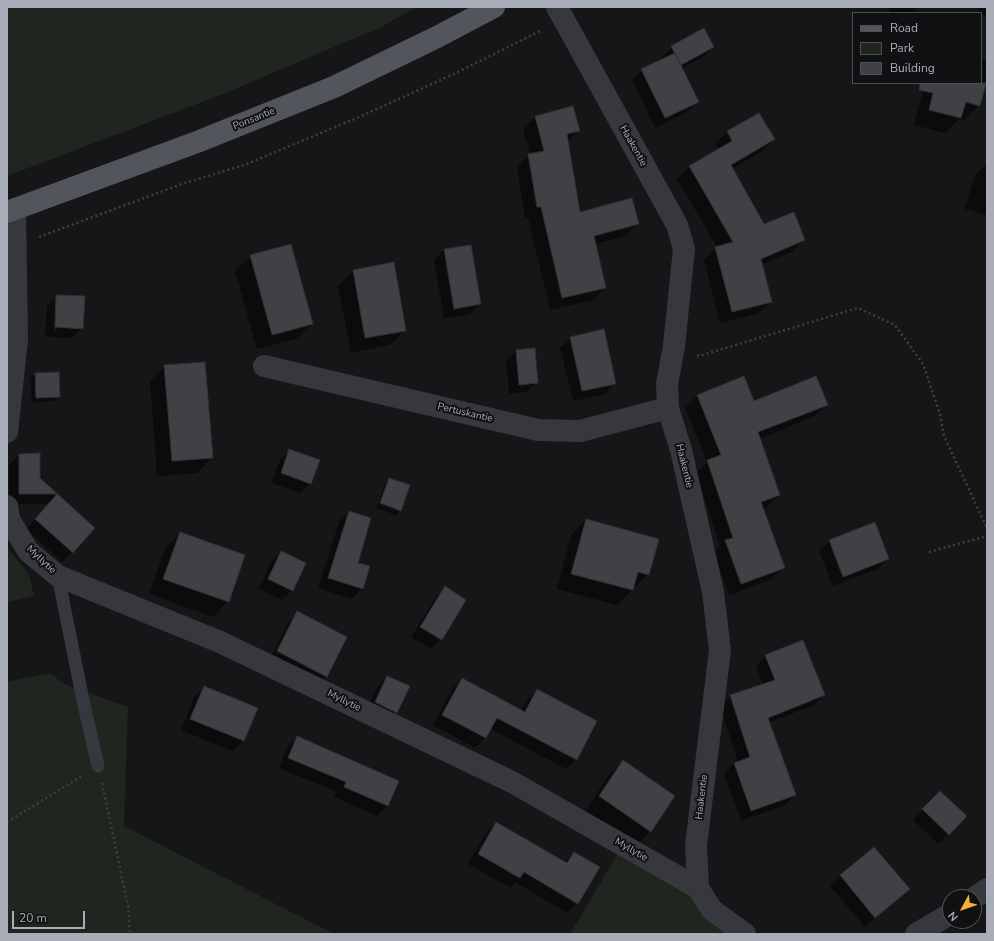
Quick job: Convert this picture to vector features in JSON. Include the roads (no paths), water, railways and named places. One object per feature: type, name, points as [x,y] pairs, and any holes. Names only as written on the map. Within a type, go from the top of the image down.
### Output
[{"type":"main road","name":"Ponsantie","points":[[11,211],[197,142],[334,87],[437,37],[494,7]]},
{"type":"street","name":"Haakentie","points":[[561,13],[676,225],[684,249],[674,346],[667,384],[668,408],[681,450],[713,592],[720,650],[696,845],[698,888],[712,910],[745,934]]},
{"type":"street","points":[[7,432],[17,340],[14,249],[11,211]]},
{"type":"street","name":"Pertuskantie","points":[[264,366],[538,430],[580,431],[668,408]]},
{"type":"street","name":"Myllytie","points":[[7,506],[9,519],[28,551],[58,576],[220,642],[505,779],[698,888]]},
{"type":"street","points":[[916,934],[942,919]]},
{"type":"lane","points":[[58,576],[98,766]]}]
